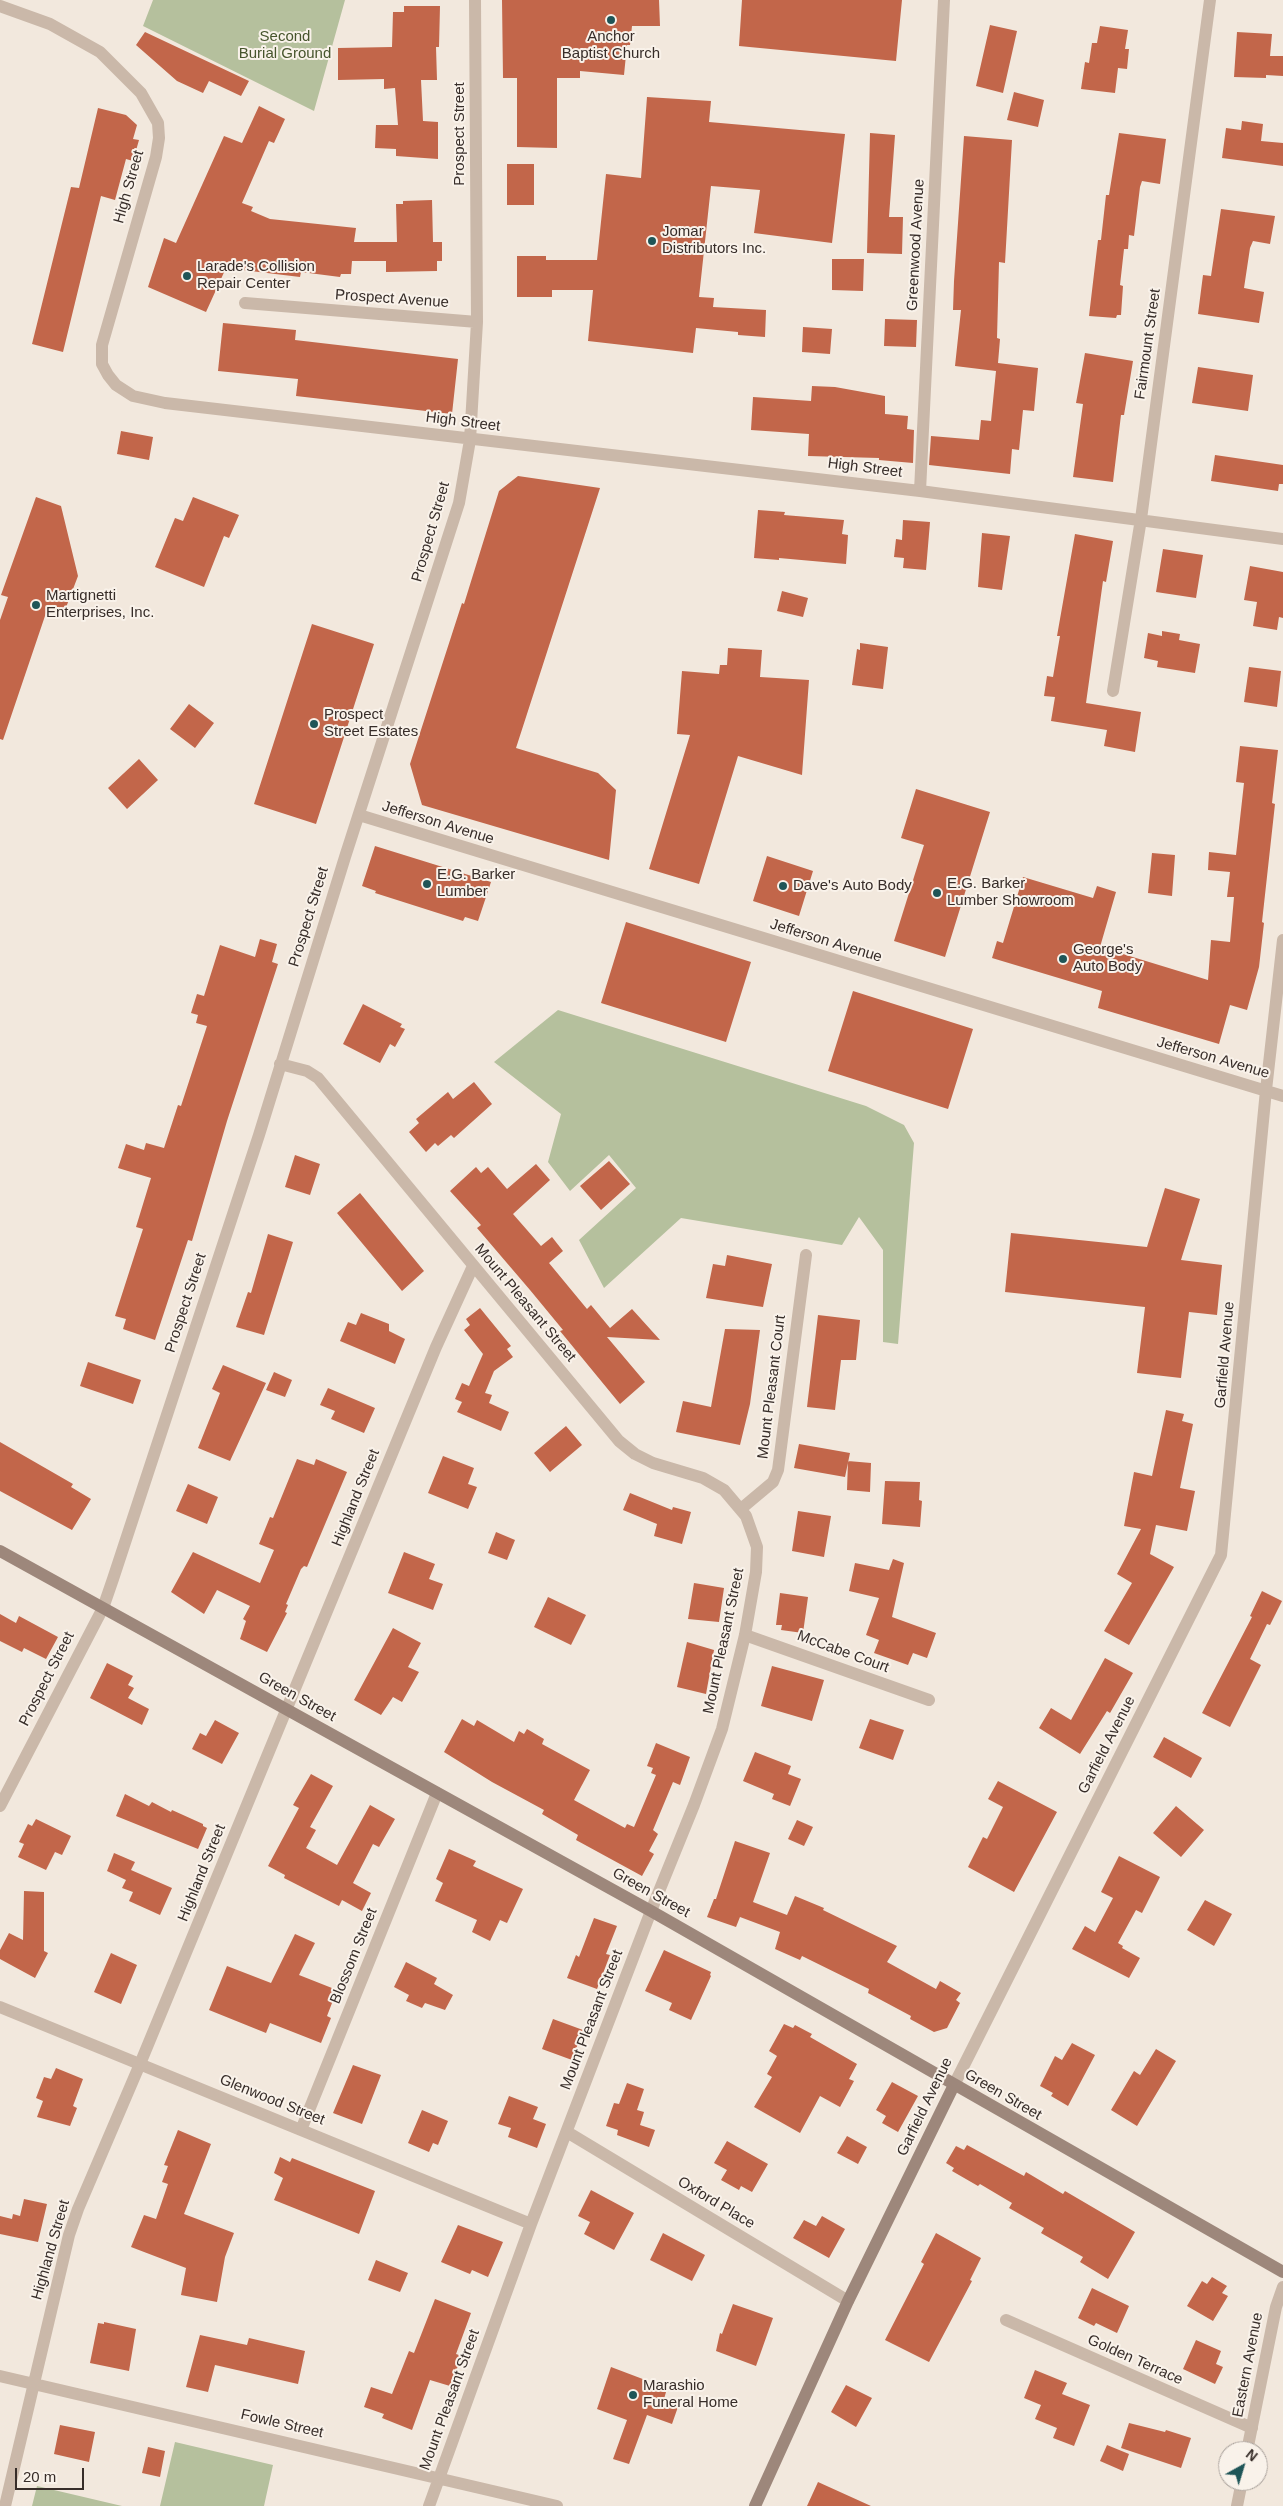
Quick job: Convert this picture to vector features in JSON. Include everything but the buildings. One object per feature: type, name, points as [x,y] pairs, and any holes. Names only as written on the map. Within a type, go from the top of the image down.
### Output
[{"type":"street","name":"Prospect Street","points":[[0,1806],[103,1608],[259,1135],[459,503],[470,440],[477,322],[475,0]]},
{"type":"street","name":"Greenwood Avenue","points":[[920,491],[944,0]]},
{"type":"street","name":"Fairmount Street","points":[[1113,691],[1141,519],[1210,0]]},
{"type":"street","name":"High Street","points":[[0,6],[57,27],[100,52],[141,93],[158,123],[159,138],[156,157],[102,345],[102,364],[112,381],[133,396],[165,403],[920,491],[1283,539]]},
{"type":"street","name":"Prospect Avenue","points":[[245,303],[477,322]]},
{"type":"street","name":"Jefferson Avenue","points":[[359,815],[1248,1087],[1266,1090],[1283,1096]]},
{"type":"street","name":"Garfield Avenue","points":[[755,2506],[848,2301],[954,2085],[1221,1554],[1266,1090],[1283,940]]},
{"type":"street","name":"Mount Pleasant Street","points":[[280,1064],[307,1071],[318,1078],[610,1431],[630,1450],[653,1463],[710,1482],[731,1496],[742,1508],[753,1531],[757,1555],[745,1635],[722,1729],[694,1806],[651,1911],[531,2224],[429,2506]]},
{"type":"street","name":"Mount Pleasant Court","points":[[742,1508],[772,1482],[778,1472],[806,1255]]},
{"type":"street","name":"Highland Street","points":[[5,2506],[73,2222],[433,1356],[473,1266]]},
{"type":"street","name":"Green Street","points":[[0,1551],[651,1911],[1283,2272]]},
{"type":"street","name":"McCabe Court","points":[[745,1635],[929,1700]]},
{"type":"street","name":"Blossom Street","points":[[301,2130],[437,1793]]},
{"type":"street","name":"Glenwood Street","points":[[0,2007],[531,2224]]},
{"type":"street","name":"Oxford Place","points":[[567,2132],[848,2301]]},
{"type":"street","name":"Eastern Avenue","points":[[1249,2441],[1276,2307],[1283,2287]]},
{"type":"street","name":"Golden Terrace","points":[[1006,2320],[1252,2428]]},
{"type":"street","name":"Fowle Street","points":[[0,2376],[557,2506]]},
{"type":"street","points":[[1237,2506],[1240,2491]]},
{"type":"green space","name":"Second Burial Ground","points":[[153,0],[345,0],[314,111],[143,26]]},
{"type":"green space","points":[[558,1010],[866,1106],[904,1125],[914,1143],[898,1344],[883,1342],[883,1250],[859,1217],[842,1245],[681,1218],[604,1288],[579,1240],[636,1188],[609,1155],[570,1191],[548,1162],[561,1114],[494,1062]]},
{"type":"green space","points":[[175,2442],[273,2465],[264,2506],[160,2506]]},
{"type":"green space","points":[[37,2486],[122,2506],[32,2506]]},
{"type":"place","name":"Anchor Baptist Church","points":[[611,20]]},
{"type":"place","name":"Jomar Distributors Inc.","points":[[652,241]]},
{"type":"place","name":"Larade's Collision Repair Center","points":[[187,276]]},
{"type":"place","name":"Martignetti Enterprises, Inc.","points":[[36,605]]},
{"type":"place","name":"Prospect Street Estates","points":[[314,724]]},
{"type":"place","name":"E.G. Barker Lumber","points":[[427,884]]},
{"type":"place","name":"Dave's Auto Body","points":[[783,886]]},
{"type":"place","name":"E.G. Barker Lumber Showroom","points":[[937,893]]},
{"type":"place","name":"George's Auto Body","points":[[1063,959]]},
{"type":"place","name":"Marashio Funeral Home","points":[[633,2395]]}]
